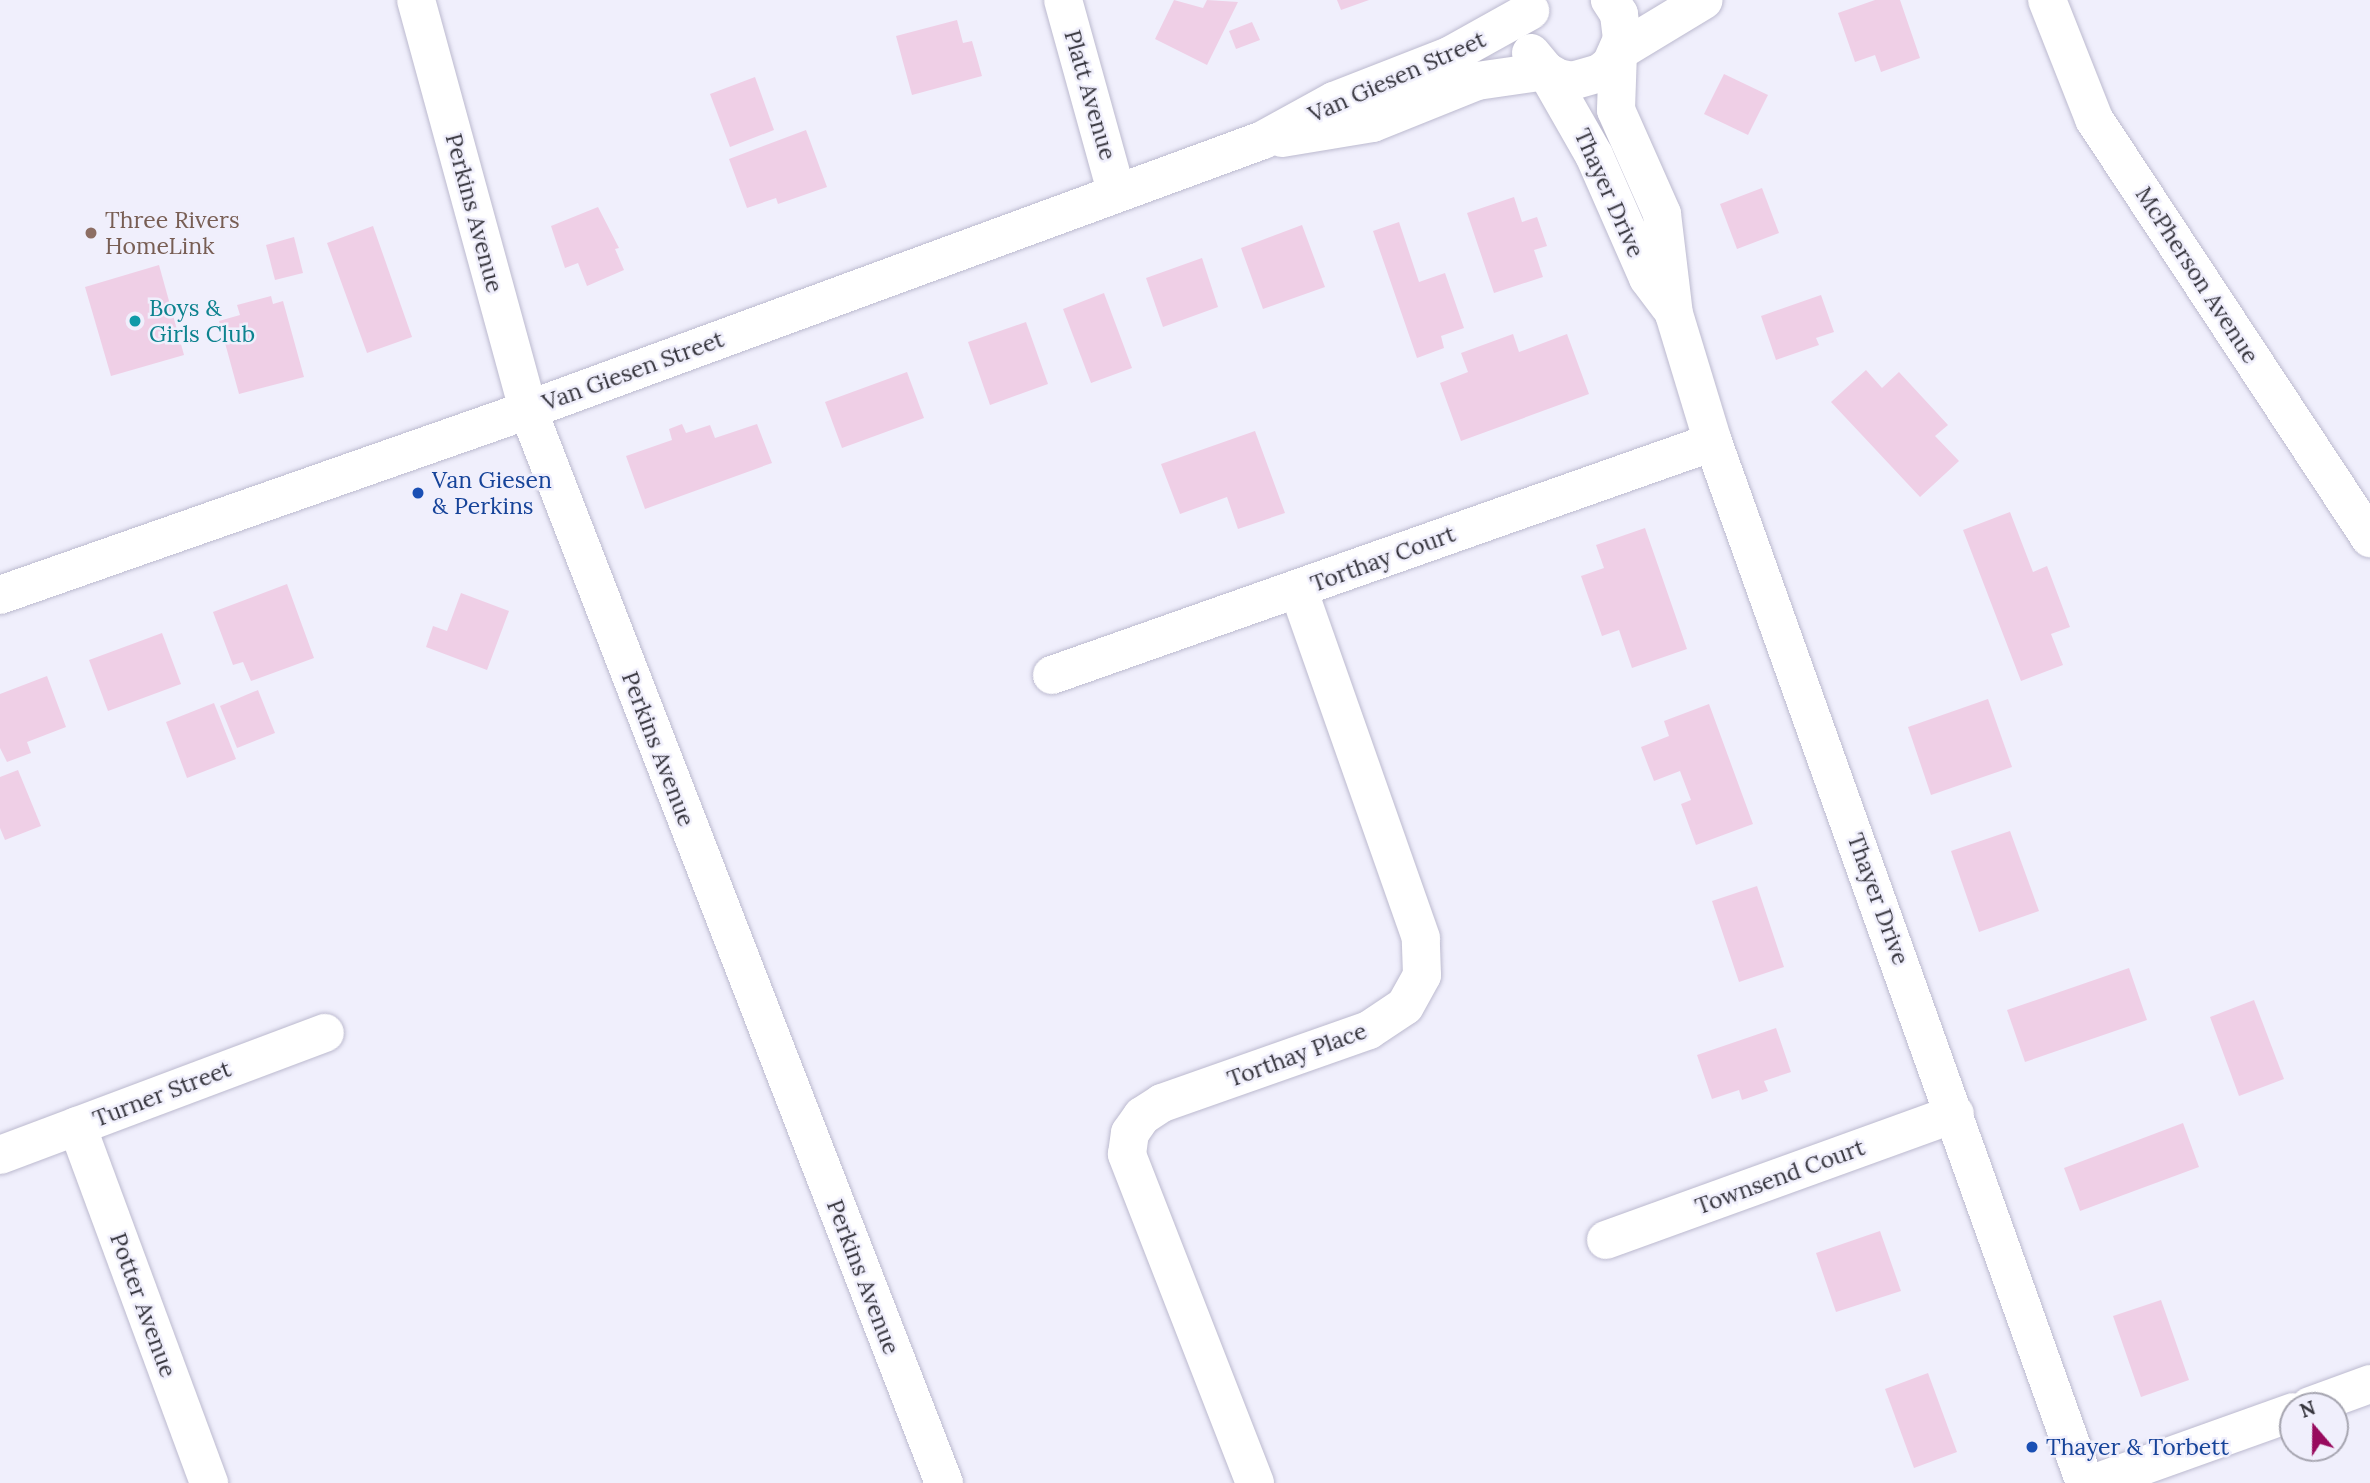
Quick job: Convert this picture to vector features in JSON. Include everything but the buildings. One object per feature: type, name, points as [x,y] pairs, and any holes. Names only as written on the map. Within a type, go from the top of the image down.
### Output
[{"type":"street","name":"Perkins Avenue","points":[[416,0],[528,410],[944,1483]]},
{"type":"street","name":"Platt Avenue","points":[[1063,0],[1116,191]]},
{"type":"street","name":"Thayer Drive","points":[[1610,0],[1622,26],[1613,89],[1616,110],[1662,214],[1674,314],[1713,442],[2085,1483]]},
{"type":"street","points":[[1546,71],[1558,78],[1587,79],[1600,73],[1619,52],[1704,0]]},
{"type":"street","name":"McPherson Avenue","points":[[2048,0],[2094,119],[2370,538]]},
{"type":"street","name":"Van Giesen Street","points":[[0,595],[528,410],[1116,191],[1263,140],[1334,101],[1449,56],[1532,4]]},
{"type":"street","name":"Thayer Drive","points":[[1532,4],[1527,44],[1546,71],[1594,155],[1648,278],[1674,314]]},
{"type":"street","name":"Van Giesen Street","points":[[1263,140],[1373,123],[1477,82],[1546,71]]},
{"type":"street","name":"Torthay Court","points":[[1052,675],[1713,442]]},
{"type":"street","name":"Torthay Place","points":[[1255,1483],[1127,1154],[1130,1133],[1142,1116],[1162,1103],[1369,1030],[1405,1006],[1422,975],[1421,938],[1298,589]]},
{"type":"street","name":"Turner Street","points":[[0,1155],[325,1033]]},
{"type":"street","name":"Townsend Court","points":[[1606,1240],[1955,1114]]},
{"type":"street","name":"Potter Avenue","points":[[76,1126],[209,1483]]},
{"type":"street","points":[[2348,1392],[2370,1384]]},
{"type":"street","points":[[2095,1483],[2279,1417]]},
{"type":"place","name":"Three Rivers HomeLink","points":[[91,233]]},
{"type":"place","name":"Boys & Girls Club","points":[[135,321]]},
{"type":"place","name":"Van Giesen & Perkins","points":[[418,493]]},
{"type":"place","name":"Thayer & Torbett","points":[[2032,1447]]}]
